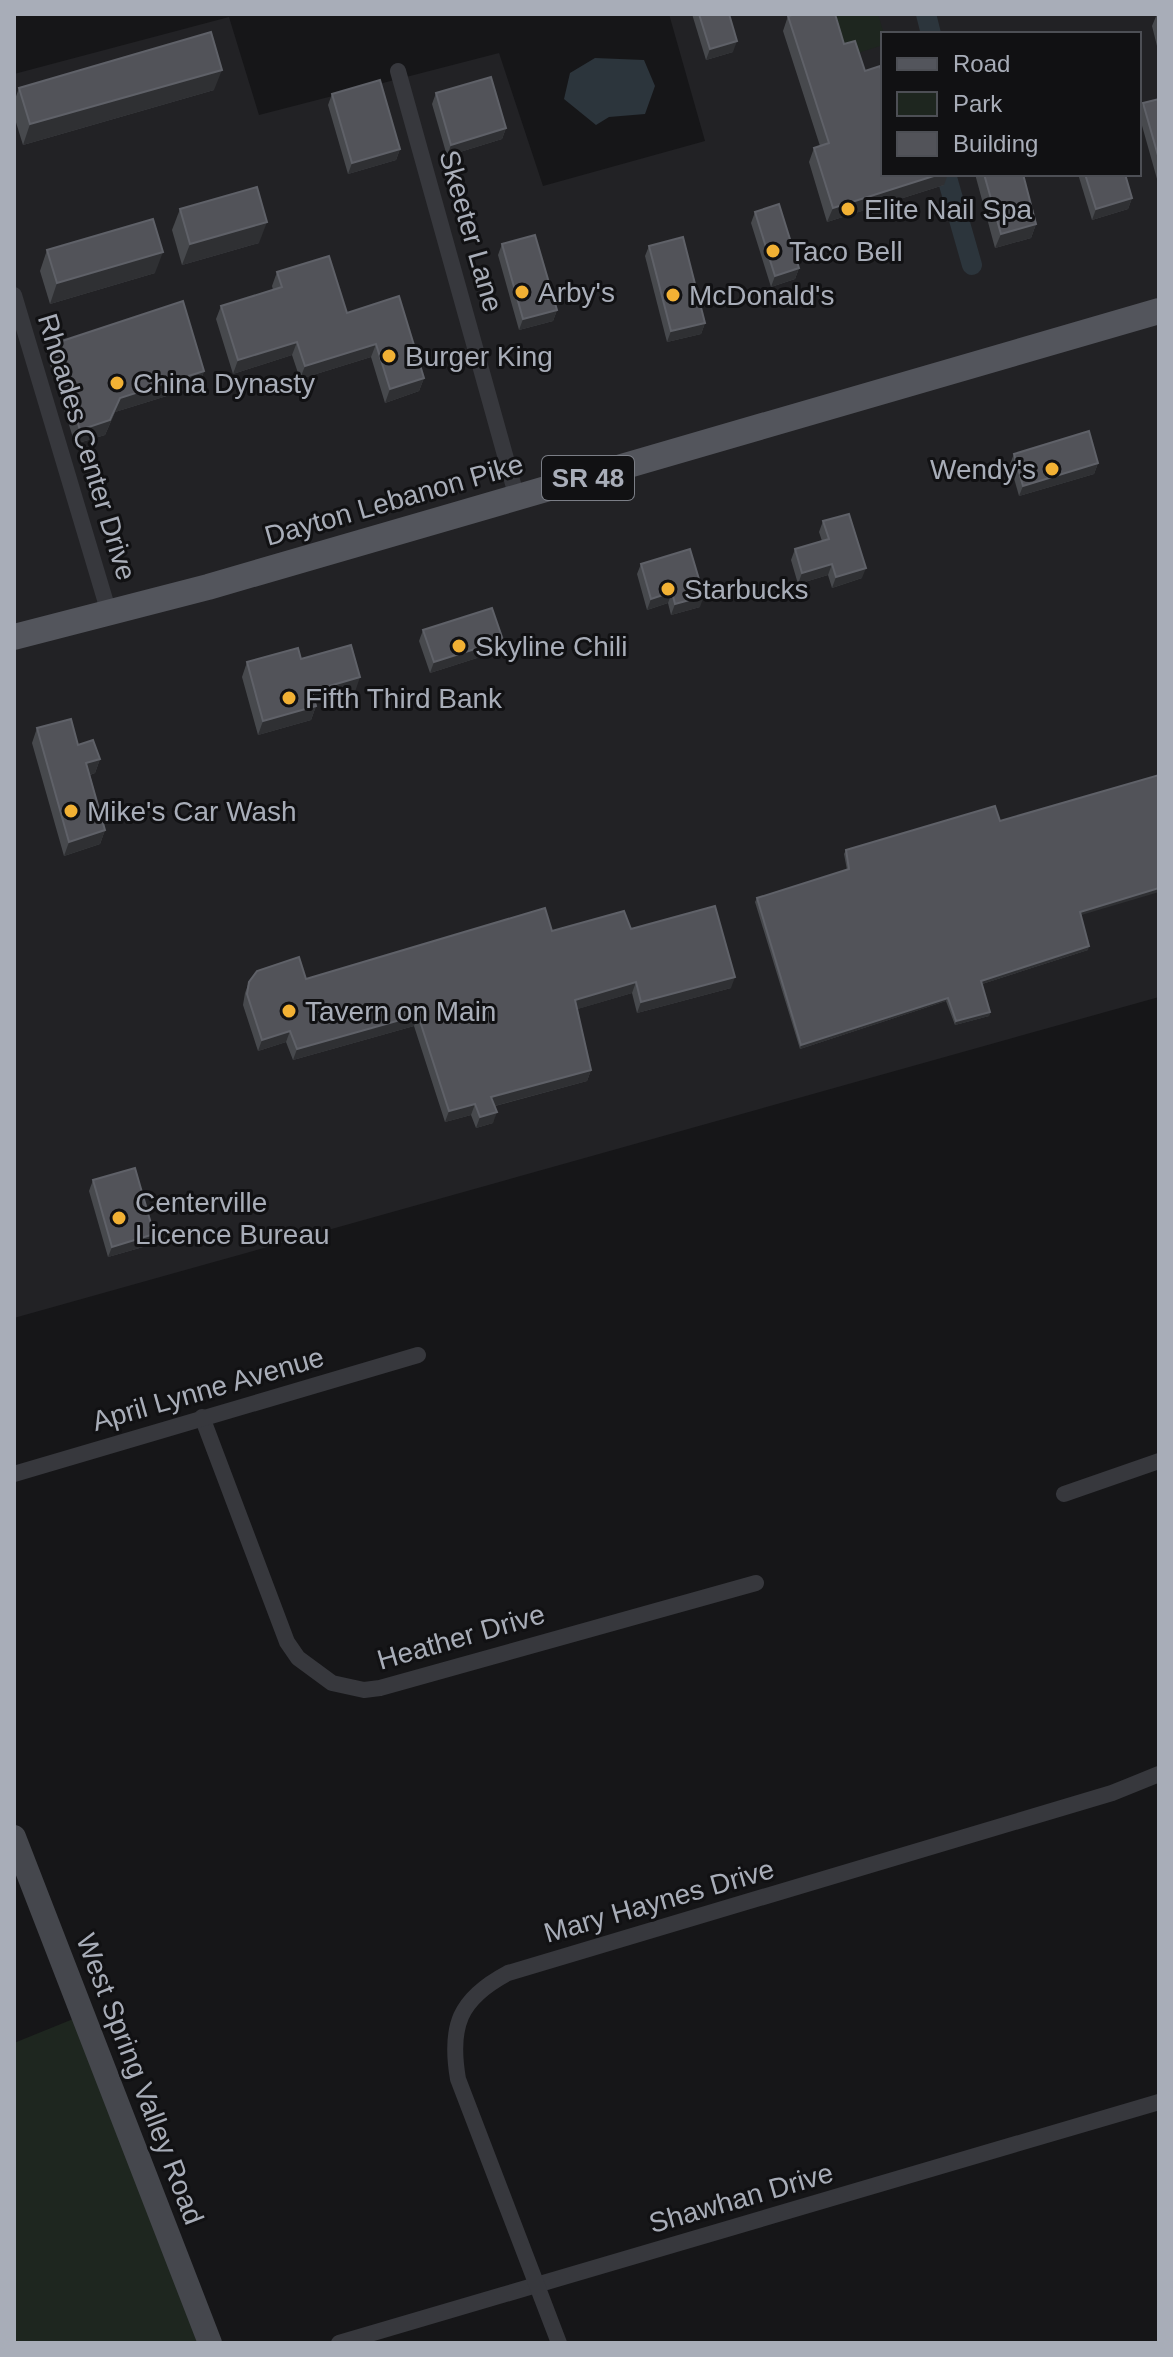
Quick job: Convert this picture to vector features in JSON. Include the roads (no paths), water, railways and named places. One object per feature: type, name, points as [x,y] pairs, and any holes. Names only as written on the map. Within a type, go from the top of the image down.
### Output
[{"type":"main road","name":"Dayton Lebanon Pike","points":[[14,637],[517,498],[1159,311]]},
{"type":"street","name":"Skeeter Lane","points":[[398,71],[517,498]]},
{"type":"street","name":"Rhoades Center Drive","points":[[14,295],[109,613]]},
{"type":"street","name":"April Lynne Avenue","points":[[14,1474],[418,1355]]},
{"type":"street","name":"Heather Drive","points":[[202,1417],[287,1642],[317,1675],[347,1688],[380,1688],[756,1583]]},
{"type":"street","points":[[1064,1494],[1159,1461]]},
{"type":"street","name":"Mary Haynes Drive","points":[[559,2343],[458,2079],[454,2054],[460,2016],[487,1984],[508,1973],[1082,1802],[1159,1774]]},
{"type":"street","name":"West Spring Valley Road","points":[[14,1837],[210,2343]]},
{"type":"street","name":"Shawhan Drive","points":[[339,2343],[1159,2102]]},
{"type":"waterway","points":[[926,14],[930,32]]},
{"type":"waterway","points":[[947,176],[972,265]]},
{"type":"place","name":"Elite Nail Spa","points":[[848,209]]},
{"type":"place","name":"Taco Bell","points":[[773,251]]},
{"type":"place","name":"Arby's","points":[[522,292]]},
{"type":"place","name":"McDonald's","points":[[673,295]]},
{"type":"place","name":"Burger King","points":[[389,356]]},
{"type":"place","name":"China Dynasty","points":[[117,383]]},
{"type":"place","name":"Wendy's","points":[[1052,469]]},
{"type":"place","name":"Starbucks","points":[[668,589]]},
{"type":"place","name":"Skyline Chili","points":[[459,646]]},
{"type":"place","name":"Fifth Third Bank","points":[[289,698]]},
{"type":"place","name":"Mike's Car Wash","points":[[71,811]]},
{"type":"place","name":"Tavern on Main","points":[[289,1011]]},
{"type":"place","name":"Centerville Licence Bureau","points":[[119,1218]]}]
